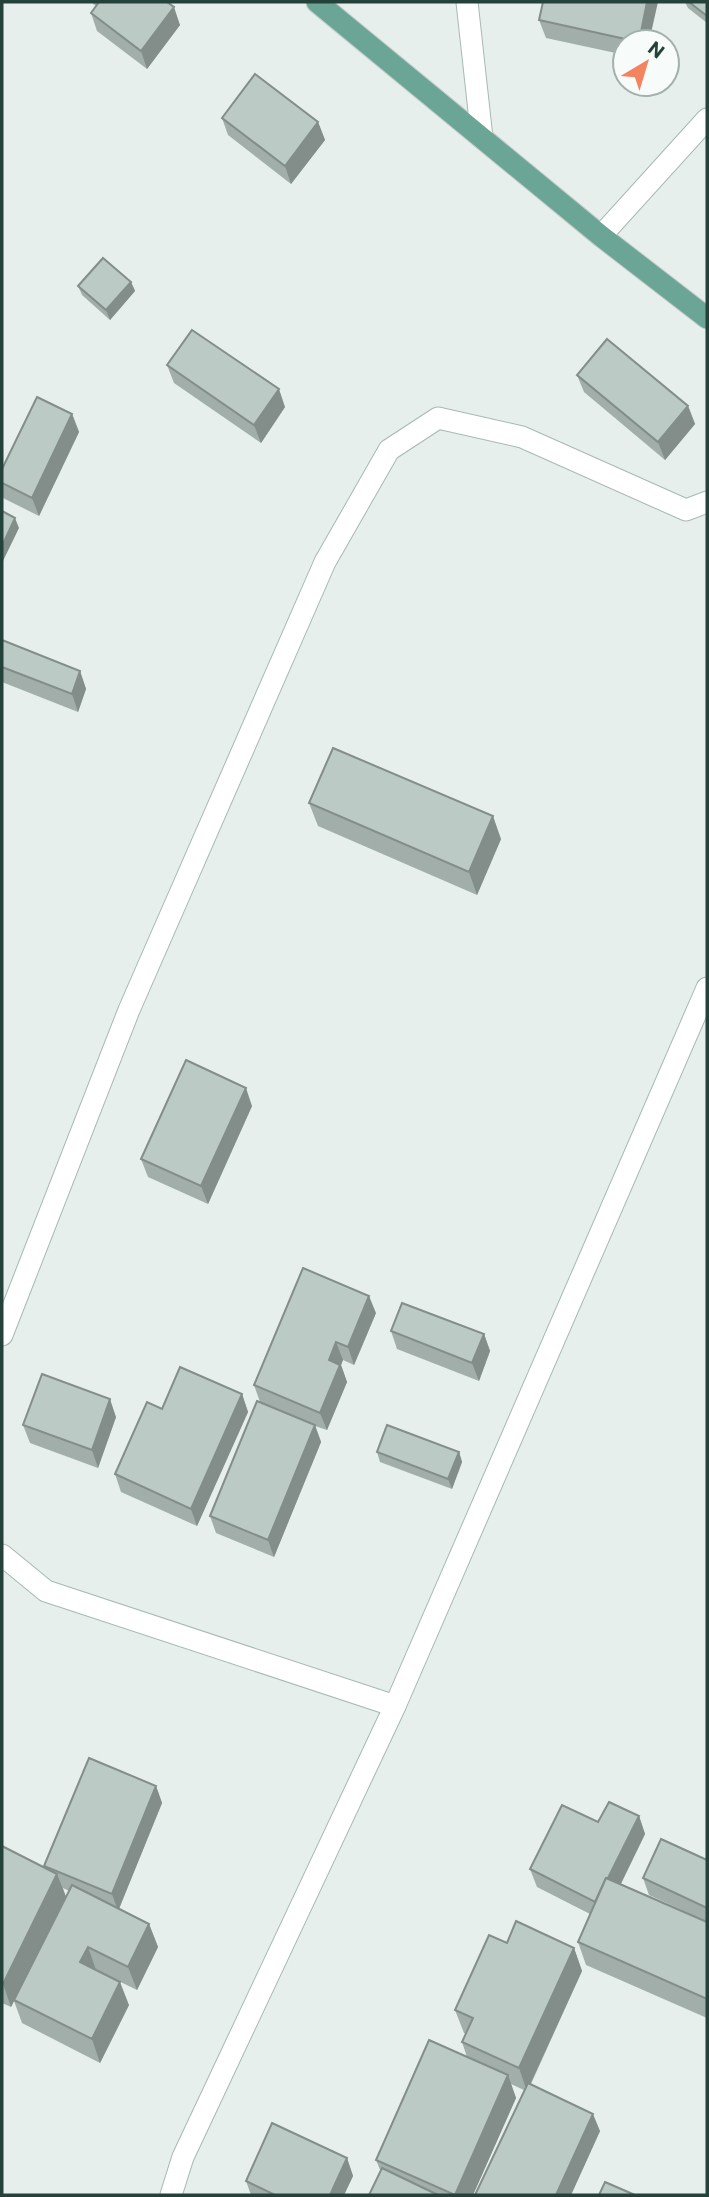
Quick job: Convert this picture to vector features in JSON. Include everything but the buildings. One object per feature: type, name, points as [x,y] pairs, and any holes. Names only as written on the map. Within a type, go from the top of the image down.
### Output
[{"type":"main road","points":[[317,2],[601,236],[707,318]]},
{"type":"street","points":[[467,2],[482,138]]},
{"type":"street","points":[[601,236],[707,119]]},
{"type":"street","points":[[2,1335],[129,1010],[325,562],[389,450],[438,418],[522,438],[686,510],[707,502]]},
{"type":"street","points":[[171,2195],[183,2157],[395,1706],[707,988]]},
{"type":"street","points":[[2,1555],[46,1591],[395,1706]]}]
